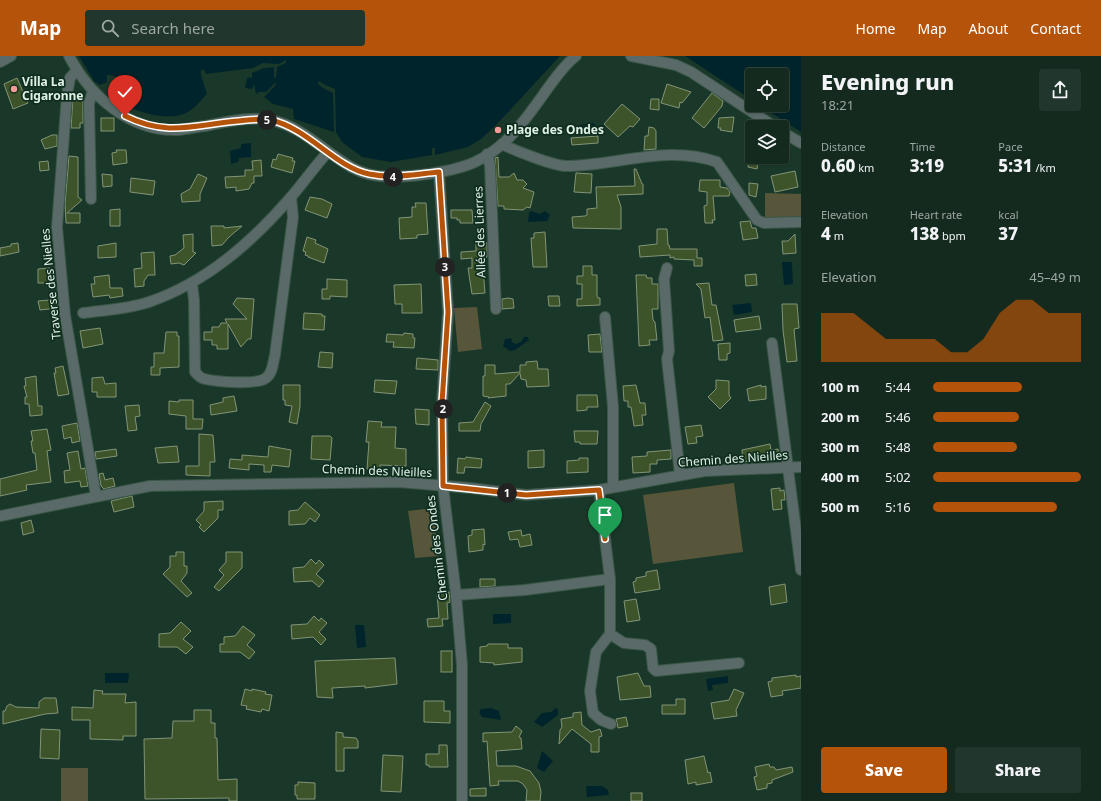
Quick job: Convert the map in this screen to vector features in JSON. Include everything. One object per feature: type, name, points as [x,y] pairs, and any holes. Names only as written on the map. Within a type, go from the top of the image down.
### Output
[{"type":"street","points":[[0,62],[11,56]]},
{"type":"street","points":[[69,56],[77,70],[93,91],[110,106],[125,116],[149,126],[178,130],[254,119],[271,120],[288,126],[311,138],[328,152],[348,165],[368,174],[394,177],[439,172],[475,162],[502,144],[522,124],[562,70],[576,56]]},
{"type":"street","points":[[631,56],[676,65],[691,72],[764,120]]},
{"type":"street","name":"Traverse des Nielles","points":[[77,70],[70,78],[67,95],[57,227],[65,315],[96,496]]},
{"type":"street","points":[[91,199],[89,103],[93,91]]},
{"type":"street","points":[[789,136],[801,143]]},
{"type":"street","points":[[502,144],[511,149],[564,166],[683,154],[707,159],[717,162],[757,220],[764,223],[801,222]]},
{"type":"street","points":[[84,313],[148,303],[192,284],[243,247],[291,197],[328,152]]},
{"type":"street","name":"Allée des Lierres","points":[[487,154],[490,166],[496,309]]},
{"type":"street","name":"Chemin des Ondes","points":[[439,172],[448,312],[442,403],[443,486],[456,595],[462,665],[462,801]]},
{"type":"street","points":[[192,284],[194,300],[195,372],[203,379],[222,382],[256,381],[266,378],[271,371],[275,355],[293,217],[291,197]]},
{"type":"street","points":[[667,268],[664,280],[669,351],[667,360],[680,475]]},
{"type":"street","points":[[605,317],[613,407],[613,488]]},
{"type":"street","points":[[772,343],[801,570]]},
{"type":"street","name":"Chemin des Nieilles","points":[[0,516],[150,486],[399,482],[526,495],[599,490],[705,471],[787,469],[801,467]]},
{"type":"street","points":[[599,490],[610,579],[610,634],[596,652],[590,691],[593,713],[601,720],[611,724]]},
{"type":"street","points":[[456,595],[526,590],[610,579]]},
{"type":"street","points":[[610,634],[624,643],[645,645],[651,649],[653,668],[656,671],[739,663]]},
{"type":"shaded area","points":[[765,193],[801,194],[801,218],[765,217]]},
{"type":"shaded area","points":[[477,307],[482,349],[458,352],[454,308]]},
{"type":"shaded area","points":[[734,483],[743,552],[653,564],[643,495]]},
{"type":"shaded area","points":[[433,508],[439,556],[415,558],[408,511]]},
{"type":"shaded area","points":[[61,768],[88,768],[88,801],[61,801]]},
{"type":"water","points":[[79,56],[560,56],[497,124],[481,139],[468,147],[435,155],[435,148],[432,148],[432,155],[391,162],[362,157],[342,142],[336,132],[335,89],[319,81],[318,84],[333,93],[334,132],[294,119],[293,109],[273,104],[264,97],[275,86],[276,82],[266,92],[259,92],[256,94],[254,84],[252,89],[245,88],[247,78],[252,78],[252,73],[264,68],[274,67],[274,77],[276,78],[277,67],[286,63],[286,60],[279,64],[263,63],[253,68],[206,74],[204,70],[201,70],[201,75],[207,94],[191,110],[184,114],[177,116],[161,116],[131,108],[130,89],[121,78],[107,75],[107,82],[100,85],[94,81]]},
{"type":"water","points":[[685,56],[801,56],[801,132],[789,124],[789,120],[782,120],[770,112],[789,112],[789,68],[745,68],[745,95]]},
{"type":"water","points":[[593,123],[598,128],[594,131],[568,133],[567,127]]},
{"type":"water","points":[[251,143],[251,157],[239,158],[238,162],[231,164],[230,151],[241,148],[241,144]]},
{"type":"water","points":[[531,211],[540,214],[545,211],[550,215],[547,221],[528,222],[529,213]]},
{"type":"water","points":[[782,262],[792,262],[793,284],[784,285]]},
{"type":"water","points":[[751,303],[752,312],[734,315],[732,305]]},
{"type":"water","points":[[524,337],[528,337],[529,340],[515,350],[510,351],[503,346],[505,339],[511,338],[512,342],[516,344],[521,342]]},
{"type":"water","points":[[493,614],[511,614],[511,623],[493,624]]},
{"type":"water","points":[[355,625],[364,625],[366,647],[357,648]]},
{"type":"water","points":[[105,673],[129,673],[128,683],[105,683]]},
{"type":"water","points":[[728,676],[728,683],[712,685],[713,690],[708,691],[706,679]]},
{"type":"water","points":[[491,708],[499,711],[501,720],[482,717],[479,712],[481,709]]},
{"type":"water","points":[[556,708],[558,710],[558,715],[542,727],[534,722],[542,713],[551,712]]},
{"type":"water","points":[[542,751],[553,761],[544,772],[537,768]]},
{"type":"water","points":[[586,786],[602,786],[608,790],[609,795],[587,797]]},
{"type":"building","name":"Villa La Cigaronne","points":[[17,78],[28,103],[13,109],[4,84]]},
{"type":"building","points":[[667,84],[691,92],[682,103],[680,102],[679,108],[661,103]]},
{"type":"building","points":[[712,93],[723,101],[722,106],[704,128],[692,118]]},
{"type":"building","points":[[73,98],[83,98],[83,123],[80,123],[80,128],[71,128]]},
{"type":"building","points":[[651,99],[659,99],[659,110],[650,109]]},
{"type":"building","points":[[622,104],[640,119],[633,127],[630,126],[618,137],[604,124]]},
{"type":"building","points":[[734,117],[732,132],[720,130],[721,128],[718,128],[719,118]]},
{"type":"building","points":[[101,118],[114,118],[114,131],[101,131]]},
{"type":"building","points":[[649,127],[654,128],[656,131],[656,149],[644,150],[645,136],[648,136]]},
{"type":"building","points":[[52,135],[57,135],[57,146],[45,149],[41,140]]},
{"type":"building","points":[[598,136],[598,143],[572,145],[571,138]]},
{"type":"building","points":[[116,150],[126,150],[127,163],[113,165],[112,153],[117,152]]},
{"type":"building","points":[[278,154],[293,158],[292,161],[295,161],[292,173],[271,167],[273,159],[276,160]]},
{"type":"building","points":[[69,156],[78,157],[78,197],[82,200],[67,213],[80,213],[80,223],[66,223],[65,204]]},
{"type":"building","points":[[498,157],[499,177],[509,177],[514,173],[517,180],[523,180],[527,184],[523,188],[534,192],[530,208],[527,207],[523,210],[504,209],[504,206],[498,206],[495,158]]},
{"type":"building","points":[[261,160],[262,176],[254,176],[254,183],[252,183],[249,189],[236,191],[236,187],[226,188],[225,177],[245,176],[245,170],[253,170],[252,161]]},
{"type":"building","points":[[48,161],[49,170],[40,171],[39,162]]},
{"type":"building","points":[[748,164],[758,164],[757,169],[748,167]]},
{"type":"building","points":[[634,169],[636,169],[643,184],[643,194],[617,195],[621,207],[621,229],[573,228],[572,217],[585,216],[587,215],[587,209],[597,208],[596,187],[635,186]]},
{"type":"building","points":[[795,171],[798,187],[775,192],[771,176]]},
{"type":"building","points":[[576,173],[592,174],[591,193],[574,192]]},
{"type":"building","points":[[102,174],[112,175],[112,186],[103,187]]},
{"type":"building","points":[[198,174],[207,178],[200,194],[200,201],[182,202],[181,194],[190,189]]},
{"type":"building","points":[[131,178],[155,181],[153,195],[130,192]]},
{"type":"building","points":[[700,180],[720,180],[720,187],[727,188],[730,192],[729,196],[713,196],[715,220],[712,220],[713,223],[705,223],[704,206],[707,205],[707,192],[699,191]]},
{"type":"building","points":[[749,183],[758,184],[756,197],[749,195]]},
{"type":"building","points":[[310,197],[322,199],[332,204],[327,218],[305,210]]},
{"type":"building","points":[[415,203],[426,203],[428,234],[417,235],[417,238],[400,239],[399,218],[412,217],[412,207],[416,207]]},
{"type":"building","points":[[120,209],[120,226],[110,226],[110,210]]},
{"type":"building","points":[[451,210],[472,210],[473,223],[460,223],[460,220],[457,220],[457,218],[451,218]]},
{"type":"building","points":[[750,221],[752,228],[756,228],[758,238],[743,240],[740,222]]},
{"type":"building","points":[[211,226],[224,226],[224,228],[242,226],[222,245],[212,246]]},
{"type":"building","points":[[657,229],[667,229],[668,245],[670,249],[697,249],[697,258],[702,258],[702,266],[694,266],[694,260],[674,259],[674,257],[670,258],[670,255],[640,257],[639,246],[657,244]]},
{"type":"building","points":[[545,232],[547,267],[533,267],[531,238],[534,238],[534,233]]},
{"type":"building","points":[[193,234],[193,252],[196,253],[184,265],[179,263],[171,264],[170,256],[175,255],[184,248],[183,235]]},
{"type":"building","points":[[795,234],[796,253],[783,254],[782,241],[788,241]]},
{"type":"building","points":[[307,237],[316,240],[315,243],[328,249],[324,263],[305,255],[306,252],[303,251]]},
{"type":"building","points":[[18,243],[19,252],[0,256],[0,248]]},
{"type":"building","points":[[116,243],[116,257],[98,258],[98,246]]},
{"type":"building","points":[[476,243],[487,243],[487,257],[482,258],[485,293],[472,294],[468,268],[472,268],[472,258],[461,259],[461,252],[476,251]]},
{"type":"building","points":[[154,252],[155,275],[148,275],[144,281],[144,286],[135,287],[134,269],[142,268],[141,253]]},
{"type":"building","points":[[583,266],[592,266],[592,275],[597,275],[597,296],[600,298],[600,305],[577,306],[577,299],[582,299],[582,284],[577,284],[577,276],[583,276]]},
{"type":"building","points":[[50,268],[50,283],[38,283],[38,269]]},
{"type":"building","points":[[756,274],[757,285],[746,286],[745,275]]},
{"type":"building","points":[[109,275],[110,288],[122,288],[123,296],[110,298],[109,295],[93,297],[91,284],[95,284],[94,277]]},
{"type":"building","points":[[636,275],[646,275],[647,278],[652,278],[652,284],[658,284],[658,309],[652,309],[657,340],[649,340],[650,345],[639,346]]},
{"type":"building","points":[[327,279],[347,280],[347,297],[330,296],[330,299],[322,299],[322,289],[327,289]]},
{"type":"building","points":[[709,283],[712,305],[716,305],[723,340],[713,341],[710,317],[705,318],[701,289],[696,284]]},
{"type":"building","points":[[421,284],[422,313],[402,313],[402,304],[395,304],[394,285]]},
{"type":"building","points":[[56,293],[58,308],[40,310],[38,301],[50,300],[50,294]]},
{"type":"building","points":[[548,296],[559,296],[560,306],[549,306]]},
{"type":"building","points":[[237,298],[254,299],[251,339],[248,339],[241,347],[228,324],[228,349],[217,349],[217,345],[212,345],[212,340],[204,340],[204,332],[212,332],[212,327],[219,327],[221,323],[227,323],[225,319],[247,319],[233,304]]},
{"type":"building","points":[[502,299],[513,299],[514,308],[502,309]]},
{"type":"building","points":[[782,304],[797,304],[799,328],[794,329],[797,361],[787,362],[783,330]]},
{"type":"building","points":[[304,313],[322,314],[322,316],[325,316],[324,330],[303,329]]},
{"type":"building","points":[[759,316],[761,329],[736,332],[734,320]]},
{"type":"building","points":[[100,328],[103,344],[83,348],[80,331]]},
{"type":"building","points":[[166,332],[177,332],[177,336],[179,336],[179,367],[160,368],[160,375],[151,375],[151,367],[154,367],[154,353],[164,353]]},
{"type":"building","points":[[404,333],[413,334],[413,338],[415,338],[414,348],[393,347],[394,342],[386,342],[387,334],[403,335]]},
{"type":"building","points":[[600,334],[602,352],[589,352],[588,335]]},
{"type":"building","points":[[730,343],[730,353],[727,354],[727,360],[719,360],[718,344]]},
{"type":"building","points":[[320,352],[333,353],[332,368],[318,367]]},
{"type":"building","points":[[417,358],[438,360],[438,370],[416,369]]},
{"type":"building","points":[[537,361],[538,369],[548,369],[549,386],[527,387],[526,380],[521,379],[520,373],[510,384],[506,384],[506,396],[488,398],[489,397],[483,396],[483,376],[485,376],[485,365],[495,365],[495,374],[520,372],[520,365],[526,365],[526,362]]},
{"type":"building","points":[[63,366],[69,394],[58,396],[54,373],[56,373],[55,368]]},
{"type":"building","points":[[36,376],[38,406],[42,406],[42,415],[30,416],[29,404],[25,404],[25,397],[27,397],[24,386],[26,386],[25,378]]},
{"type":"building","points":[[103,377],[105,384],[116,383],[116,397],[97,397],[97,392],[92,392],[92,378]]},
{"type":"building","points":[[375,380],[397,381],[395,394],[374,392]]},
{"type":"building","points":[[716,380],[729,381],[729,395],[731,398],[720,409],[708,397],[716,389]]},
{"type":"building","points":[[283,385],[300,385],[300,406],[297,424],[289,422],[292,406],[285,405],[285,400],[283,400]]},
{"type":"building","points":[[636,385],[640,403],[645,403],[646,415],[642,415],[643,425],[634,426],[631,407],[628,407],[628,401],[624,401],[623,386]]},
{"type":"building","points":[[761,385],[761,387],[766,386],[766,399],[749,401],[747,389]]},
{"type":"building","points":[[577,395],[597,395],[598,407],[587,407],[587,410],[577,411]]},
{"type":"building","points":[[234,396],[237,411],[211,415],[210,405],[223,402],[223,398]]},
{"type":"building","points":[[179,400],[193,400],[193,419],[203,419],[202,429],[186,429],[186,416],[169,414],[169,401],[179,402]]},
{"type":"building","points":[[485,402],[491,406],[481,424],[480,431],[459,431],[459,423],[473,422]]},
{"type":"building","points":[[139,405],[140,416],[135,417],[137,430],[128,431],[125,406]]},
{"type":"building","points":[[415,409],[429,410],[429,425],[416,424]]},
{"type":"building","points":[[368,421],[382,422],[381,427],[396,427],[395,448],[406,449],[406,466],[380,465],[380,470],[367,469],[369,442],[366,442]]},
{"type":"building","points":[[77,423],[80,441],[72,443],[71,437],[64,439],[62,426]]},
{"type":"building","points":[[701,425],[703,436],[696,437],[697,443],[688,444],[685,427]]},
{"type":"building","points":[[47,429],[51,450],[47,451],[51,482],[26,485],[27,490],[0,496],[0,479],[37,470],[35,453],[33,453],[31,441],[33,441],[31,431]]},
{"type":"building","points":[[574,431],[598,431],[597,444],[580,444],[580,442],[575,442]]},
{"type":"building","points":[[199,434],[213,435],[215,462],[210,462],[210,476],[186,475],[186,466],[199,466]]},
{"type":"building","points":[[312,436],[330,436],[332,438],[330,460],[311,459]]},
{"type":"building","points":[[770,444],[771,450],[778,449],[779,457],[743,462],[742,450]]},
{"type":"building","points":[[177,446],[179,462],[158,463],[155,448]]},
{"type":"building","points":[[269,446],[291,450],[289,467],[272,465],[271,472],[264,472],[264,465],[249,464],[249,470],[229,468],[230,459],[242,460],[242,455],[268,457]]},
{"type":"building","points":[[116,449],[117,456],[96,459],[95,452]]},
{"type":"building","points":[[544,450],[544,467],[528,468],[528,451]]},
{"type":"building","points":[[671,450],[671,459],[657,460],[657,464],[650,464],[650,472],[633,473],[632,457],[647,456],[647,452]]},
{"type":"building","points":[[78,451],[81,469],[85,468],[88,486],[81,487],[80,481],[65,483],[64,471],[70,470],[67,453]]},
{"type":"building","points":[[466,457],[482,459],[481,468],[465,467],[464,473],[457,473],[458,458],[465,459]]},
{"type":"building","points":[[579,458],[588,458],[588,472],[567,473],[567,461],[579,460]]},
{"type":"building","points":[[103,473],[105,480],[113,478],[115,486],[104,489],[101,486],[99,474]]},
{"type":"building","points":[[780,488],[780,491],[784,490],[785,500],[781,500],[782,509],[773,510],[771,489]]},
{"type":"building","points":[[132,496],[134,507],[114,512],[111,501]]},
{"type":"building","points":[[223,501],[223,510],[218,510],[218,518],[204,532],[199,527],[201,525],[196,520],[204,511],[204,502]]},
{"type":"building","points":[[305,502],[320,515],[315,522],[310,518],[305,524],[289,525],[289,511],[298,510]]},
{"type":"building","points":[[31,520],[34,532],[23,535],[21,523]]},
{"type":"building","points":[[484,529],[485,545],[483,544],[483,550],[469,552],[468,536],[472,535],[472,530]]},
{"type":"building","points":[[521,530],[522,536],[530,534],[532,545],[520,547],[518,539],[510,540],[508,532]]},
{"type":"building","points":[[176,552],[184,552],[184,566],[187,566],[187,573],[181,581],[192,593],[187,597],[163,574],[170,567],[170,556],[176,556]]},
{"type":"building","points":[[226,552],[242,552],[242,568],[219,591],[214,587],[224,575],[219,570],[226,562]]},
{"type":"building","points":[[311,559],[316,564],[319,560],[324,565],[316,574],[324,581],[319,587],[312,581],[294,582],[293,568],[304,567]]},
{"type":"building","points":[[657,570],[660,589],[635,593],[633,582],[636,581],[636,578],[646,576],[646,572]]},
{"type":"building","points":[[480,579],[495,579],[495,586],[480,587]]},
{"type":"building","points":[[785,584],[787,602],[771,605],[769,587]]},
{"type":"building","points":[[449,592],[450,602],[447,603],[448,619],[442,619],[443,626],[428,627],[427,619],[439,618],[437,593]]},
{"type":"building","points":[[636,599],[640,620],[627,622],[624,601]]},
{"type":"building","points":[[314,616],[319,621],[321,618],[327,623],[319,632],[326,639],[321,645],[313,637],[292,639],[291,625],[307,624]]},
{"type":"building","points":[[181,622],[191,631],[183,639],[193,647],[186,654],[177,647],[159,647],[159,634],[170,633]]},
{"type":"building","points":[[243,626],[255,635],[247,645],[255,652],[249,659],[240,652],[220,652],[220,644],[224,644],[224,637],[235,636]]},
{"type":"building","points":[[488,644],[508,644],[508,648],[522,648],[522,662],[494,665],[494,663],[480,662],[480,647],[487,646]]},
{"type":"building","points":[[441,651],[452,651],[452,672],[441,672]]},
{"type":"building","points":[[395,658],[397,684],[365,688],[365,686],[332,688],[333,698],[317,697],[315,661]]},
{"type":"building","points":[[638,673],[644,686],[650,686],[651,697],[620,700],[617,677]]},
{"type":"building","points":[[796,675],[796,677],[801,676],[801,688],[782,691],[783,695],[771,697],[768,682],[772,681],[772,678]]},
{"type":"building","points":[[245,689],[266,692],[265,694],[272,695],[269,711],[262,709],[261,712],[246,709],[247,706],[241,705]]},
{"type":"building","points":[[734,689],[744,693],[736,710],[737,716],[714,719],[711,703],[729,700]]},
{"type":"building","points":[[94,690],[103,691],[102,694],[126,694],[125,703],[136,702],[136,736],[123,736],[123,740],[90,739],[90,720],[72,720],[72,707],[93,708]]},
{"type":"building","points":[[44,698],[56,698],[58,713],[45,714],[3,724],[3,711],[5,711],[7,706],[10,704],[16,707],[39,708],[39,702]]},
{"type":"building","points":[[676,699],[685,699],[685,714],[662,714],[662,705],[676,705]]},
{"type":"building","points":[[424,701],[444,701],[444,711],[450,711],[450,723],[424,722]]},
{"type":"building","points":[[194,710],[211,710],[211,723],[215,723],[215,738],[217,738],[218,780],[237,779],[237,801],[229,801],[229,798],[145,799],[144,739],[172,738],[173,721],[194,721]]},
{"type":"building","points":[[581,712],[582,725],[591,732],[600,729],[602,736],[599,737],[599,752],[591,752],[591,744],[572,729],[559,744],[560,730],[562,727],[561,719],[573,717],[573,713]]},
{"type":"building","points":[[626,717],[628,726],[618,728],[616,719]]},
{"type":"building","points":[[516,726],[522,731],[519,737],[521,738],[522,749],[496,751],[497,766],[516,766],[530,771],[539,783],[541,792],[540,801],[526,801],[527,790],[523,784],[518,781],[498,781],[499,785],[490,786],[487,741],[483,742],[483,733],[512,732]]},
{"type":"building","points":[[41,729],[60,730],[59,759],[40,758]]},
{"type":"building","points":[[336,732],[343,733],[343,737],[356,738],[358,741],[358,748],[344,748],[344,771],[336,771]]},
{"type":"building","points":[[439,745],[447,745],[448,767],[429,767],[429,765],[426,765],[426,754],[439,754]]},
{"type":"building","points":[[383,755],[403,756],[401,792],[381,791]]},
{"type":"building","points":[[704,756],[712,782],[696,785],[696,782],[688,784],[685,760]]},
{"type":"building","points":[[769,764],[770,767],[774,767],[776,770],[792,767],[793,772],[772,780],[772,783],[767,784],[767,788],[757,790],[754,777],[757,776],[755,767]]},
{"type":"building","points":[[298,782],[315,783],[315,799],[297,799],[297,795],[295,795],[295,785],[298,785]]},
{"type":"building","points":[[486,788],[486,796],[470,796],[470,789]]},
{"type":"building","points":[[631,793],[642,793],[642,801],[631,801]]},
{"type":"place","name":"Villa La Cigaronne","points":[[14,89]]},
{"type":"place","name":"Plage des Ondes","points":[[498,130]]},
{"type":"route","points":[[125,116],[136,122],[149,126],[178,130],[254,119],[271,120],[288,126],[311,138],[328,152],[348,165],[368,174],[394,177],[439,172],[448,312],[442,403],[443,486],[526,495],[599,490],[605,539]]}]
